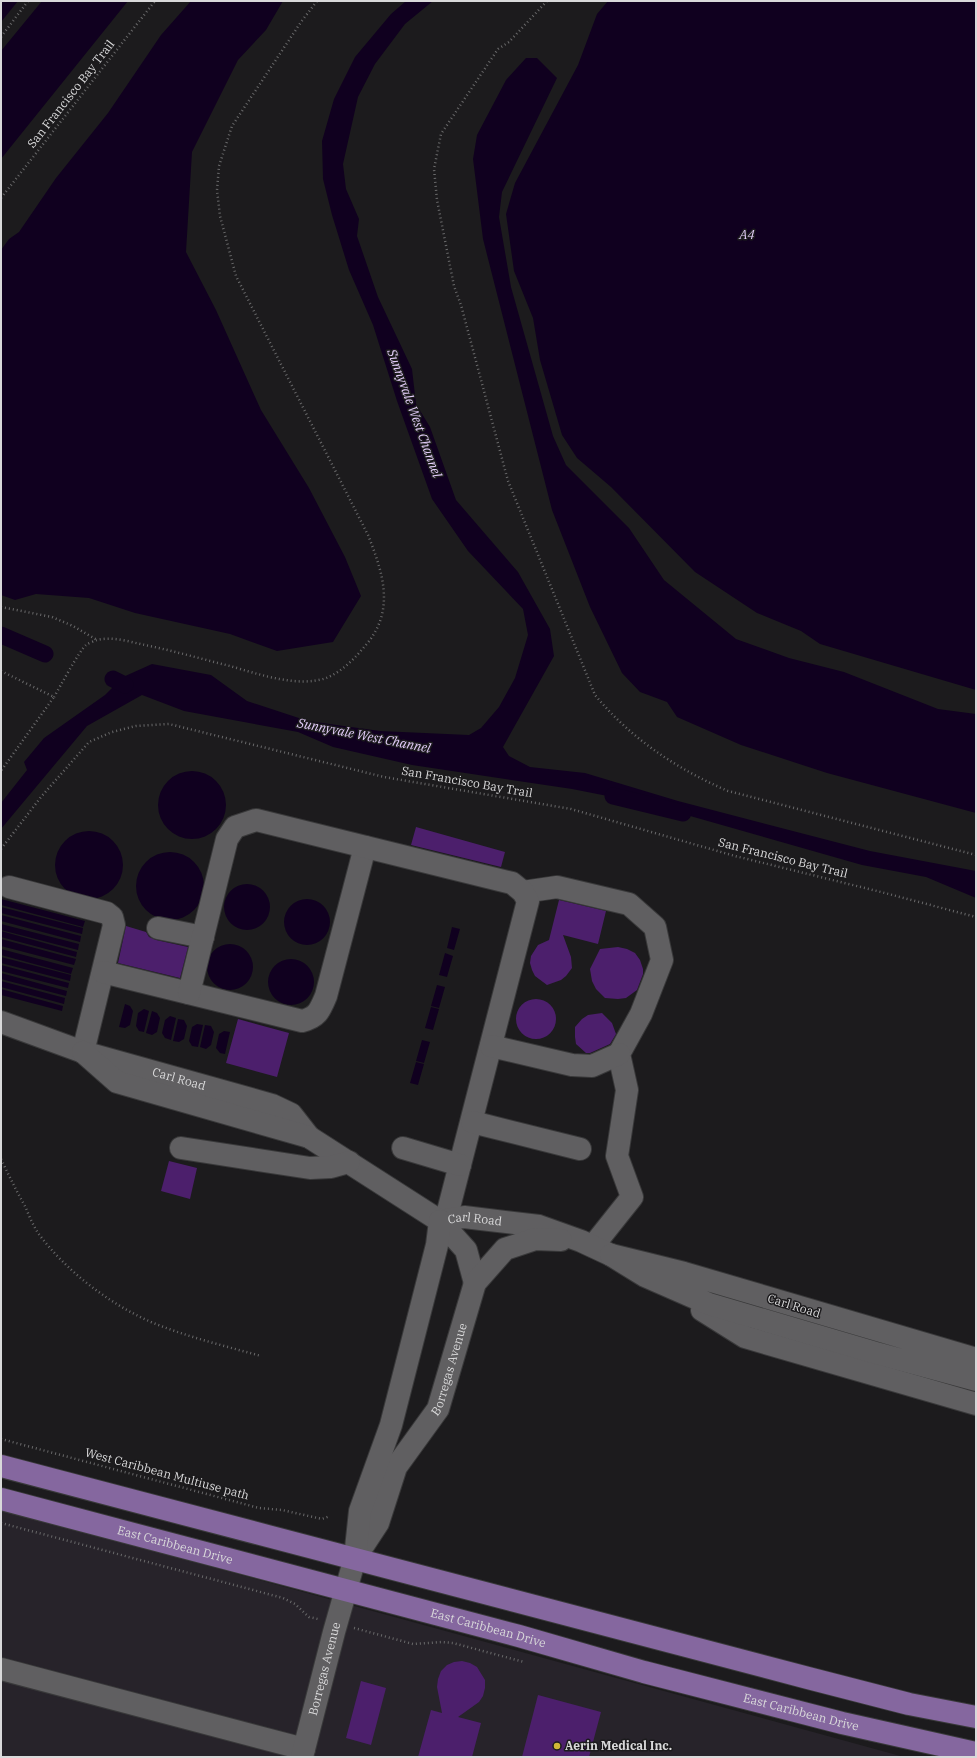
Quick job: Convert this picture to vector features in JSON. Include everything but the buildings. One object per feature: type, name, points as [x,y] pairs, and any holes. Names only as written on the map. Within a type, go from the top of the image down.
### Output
[{"type":"main road","points":[[1,1466],[808,1678],[909,1704],[976,1717]]},
{"type":"main road","name":"East Caribbean Drive","points":[[1,1499],[525,1638],[644,1672],[842,1723],[976,1753]]},
{"type":"street","points":[[189,994],[227,839],[235,827],[256,820],[512,883],[523,892],[557,887],[628,904],[655,927],[662,960],[641,1014],[619,1054],[592,1066],[572,1064],[491,1046]]},
{"type":"street","points":[[103,972],[302,1021],[312,1018],[320,1010],[326,996],[365,847]]},
{"type":"street","points":[[9,887],[107,913],[112,917],[114,925],[83,1052]]},
{"type":"street","name":"Borregas Avenue","points":[[303,1753],[355,1558],[360,1511],[391,1425],[443,1220],[472,1122],[528,901],[523,892]]},
{"type":"street","points":[[158,928],[203,937]]},
{"type":"street","name":"Carl Road","points":[[1,1022],[83,1052],[272,1105],[291,1114],[309,1137],[443,1220],[464,1216],[539,1226],[595,1247],[976,1359]]},
{"type":"street","points":[[595,1247],[632,1197],[617,1156],[627,1090],[619,1054]]},
{"type":"street","points":[[472,1122],[580,1149]]},
{"type":"street","points":[[181,1148],[310,1168],[330,1167],[349,1162]]},
{"type":"street","points":[[403,1148],[460,1165]]},
{"type":"street","points":[[443,1220],[466,1250],[475,1283]]},
{"type":"street","name":"Borregas Avenue","points":[[355,1558],[378,1523],[396,1467],[438,1408],[475,1283],[505,1249],[535,1239],[595,1247]]},
{"type":"street","name":"Carl Road","points":[[595,1247],[645,1276],[709,1304],[876,1353],[976,1380]]},
{"type":"street","name":"Carl Road","points":[[676,1290],[711,1316],[745,1337],[976,1404]]},
{"type":"street","points":[[1,1669],[303,1753]]},
{"type":"path","points":[[1,37],[28,1]]},
{"type":"path","name":"San Francisco Bay Trail","points":[[1,198],[155,1]]},
{"type":"path","points":[[1,771],[54,697],[86,646],[97,640],[116,639],[159,648],[269,676],[300,682],[326,678],[353,660],[374,636],[384,609],[384,583],[377,559],[368,535],[236,276],[220,216],[218,197],[219,166],[232,126],[301,22],[317,1]]},
{"type":"path","points":[[547,1],[509,42],[498,49],[441,134],[434,169],[438,200],[454,286],[461,305],[508,481],[595,695],[610,714],[647,745],[668,760],[701,779],[728,791],[976,855]]},
{"type":"path","points":[[1,607],[52,617],[97,640]]},
{"type":"path","points":[[1,671],[54,697]]},
{"type":"path","name":"San Francisco Bay Trail","points":[[1,849],[41,797],[89,742],[112,732],[130,727],[169,724],[384,777],[571,809],[735,856],[976,917]]},
{"type":"path","points":[[1,1160],[37,1231],[50,1248],[68,1266],[94,1288],[126,1309],[152,1322],[191,1336],[262,1356]]},
{"type":"path","name":"West Caribbean Multiuse path","points":[[1,1438],[259,1508],[282,1510],[322,1519],[330,1516]]},
{"type":"path","points":[[1,1524],[283,1598],[295,1604],[309,1617],[316,1618]]},
{"type":"path","points":[[361,1630],[413,1644],[442,1642],[453,1643],[524,1662]]},
{"type":"shaded area","points":[[1,1509],[904,1757],[1,1757]]},
{"type":"water","points":[[1,1],[18,1],[1,22]]},
{"type":"water","points":[[42,1],[128,1],[1,159],[1,51]]},
{"type":"water","points":[[191,1],[283,1],[266,30],[238,60],[192,152],[186,252],[216,310],[261,410],[309,488],[345,557],[361,596],[333,642],[277,651],[230,634],[135,613],[89,598],[36,594],[15,600],[1,595],[1,250],[9,239],[19,232],[56,178],[108,113],[161,35]]},
{"type":"water","name":"Sunnyvale West Channel","points":[[406,1],[433,1],[405,24],[375,64],[358,97],[343,164],[346,189],[359,219],[357,236],[378,297],[412,369],[416,404],[430,427],[456,500],[518,572],[550,629],[554,656],[503,747],[509,756],[530,767],[585,773],[678,801],[870,851],[976,871],[976,898],[926,877],[862,865],[648,804],[572,789],[412,765],[333,747],[298,732],[184,711],[142,695],[87,726],[1,829],[1,803],[27,770],[24,762],[44,738],[105,695],[123,677],[152,664],[211,675],[247,701],[308,721],[380,731],[469,735],[481,728],[499,707],[515,678],[528,635],[523,609],[468,551],[432,499],[397,401],[373,325],[349,270],[332,215],[323,179],[322,141],[334,99],[355,57],[391,14]]},
{"type":"water","name":"A4","points":[[608,1],[976,1],[976,690],[820,644],[801,631],[757,613],[695,572],[611,487],[577,458],[562,435],[540,360],[533,318],[514,271],[506,214],[515,183],[578,65],[597,14]]},
{"type":"water","points":[[526,58],[537,58],[557,78],[502,192],[499,217],[511,287],[553,436],[566,465],[629,528],[664,580],[736,639],[789,658],[844,672],[938,709],[976,714],[976,813],[827,773],[741,745],[677,717],[667,702],[640,692],[622,673],[590,607],[552,510],[483,239],[473,159],[477,135],[506,80]]},
{"type":"water","points":[[192,771],[205,774],[216,781],[223,792],[226,805],[223,818],[216,829],[205,836],[192,839],[179,836],[168,829],[161,818],[158,805],[161,792],[168,781],[179,774]]},
{"type":"water","points":[[89,831],[102,834],[113,841],[120,852],[123,865],[120,878],[113,889],[102,896],[89,899],[76,896],[65,889],[58,878],[55,865],[58,852],[65,841],[76,834]]},
{"type":"water","points":[[170,852],[183,855],[194,862],[201,873],[204,886],[201,899],[194,910],[183,917],[170,920],[157,917],[146,910],[139,899],[136,886],[139,873],[146,862],[157,855]]},
{"type":"water","points":[[252,884],[264,890],[269,898],[269,916],[264,924],[256,929],[242,930],[230,924],[225,916],[224,902],[230,890],[238,885]]},
{"type":"water","points":[[1,899],[85,921],[83,927],[1,905]]},
{"type":"water","points":[[312,899],[324,905],[329,913],[329,931],[324,939],[316,944],[302,945],[290,939],[285,931],[284,917],[290,905],[298,900]]},
{"type":"water","points":[[1,907],[83,928],[82,934],[1,913]]},
{"type":"water","points":[[1,915],[81,936],[80,942],[1,921]]},
{"type":"water","points":[[1,924],[79,944],[78,950],[1,930]]},
{"type":"water","points":[[452,927],[460,929],[454,950],[447,948]]},
{"type":"water","points":[[1,931],[77,952],[76,957],[1,937]]},
{"type":"water","points":[[1,939],[76,959],[74,965],[1,946]]},
{"type":"water","points":[[235,944],[247,950],[252,958],[252,976],[247,984],[239,989],[225,990],[213,984],[208,976],[207,962],[213,950],[221,945]]},
{"type":"water","points":[[1,949],[73,968],[71,974],[1,955]]},
{"type":"water","points":[[445,953],[453,956],[447,977],[439,975]]},
{"type":"water","points":[[1,957],[71,975],[70,981],[1,963]]},
{"type":"water","points":[[296,959],[308,965],[313,973],[313,991],[308,999],[300,1004],[286,1005],[274,999],[269,991],[268,977],[274,965],[282,960]]},
{"type":"water","points":[[1,965],[69,983],[68,988],[1,971]]},
{"type":"water","points":[[1,973],[67,991],[66,996],[1,979]]},
{"type":"water","points":[[1,981],[65,998],[64,1004],[1,987]]},
{"type":"water","points":[[437,985],[445,987],[439,1008],[431,1006]]},
{"type":"water","points":[[1,989],[63,1006],[62,1011],[1,995]]},
{"type":"water","points":[[125,1004],[130,1006],[133,1011],[130,1025],[125,1028],[119,1027]]},
{"type":"water","points":[[431,1007],[439,1009],[433,1030],[425,1028]]},
{"type":"water","points":[[144,1009],[149,1011],[144,1032],[139,1031],[136,1026],[138,1013]]},
{"type":"water","points":[[152,1011],[157,1013],[160,1018],[157,1032],[152,1035],[146,1033]]},
{"type":"water","points":[[170,1016],[176,1018],[171,1040],[165,1038],[162,1033],[165,1020]]},
{"type":"water","points":[[178,1019],[184,1020],[187,1026],[184,1039],[179,1042],[173,1041]]},
{"type":"water","points":[[197,1024],[203,1025],[198,1047],[192,1046],[189,1041],[192,1027]]},
{"type":"water","points":[[205,1025],[211,1026],[214,1032],[211,1045],[206,1049],[200,1047]]},
{"type":"water","points":[[224,1031],[230,1032],[225,1054],[220,1053],[216,1048],[219,1034]]},
{"type":"water","points":[[422,1040],[430,1042],[424,1063],[416,1061]]},
{"type":"water","points":[[416,1062],[424,1064],[418,1085],[410,1083]]},
{"type":"waterway","points":[[1,635],[45,654]]},
{"type":"waterway","points":[[113,679],[125,685]]},
{"type":"waterway","points":[[613,796],[683,813]]},
{"type":"place","name":"Aerin Medical Inc.","points":[[557,1746]]}]
